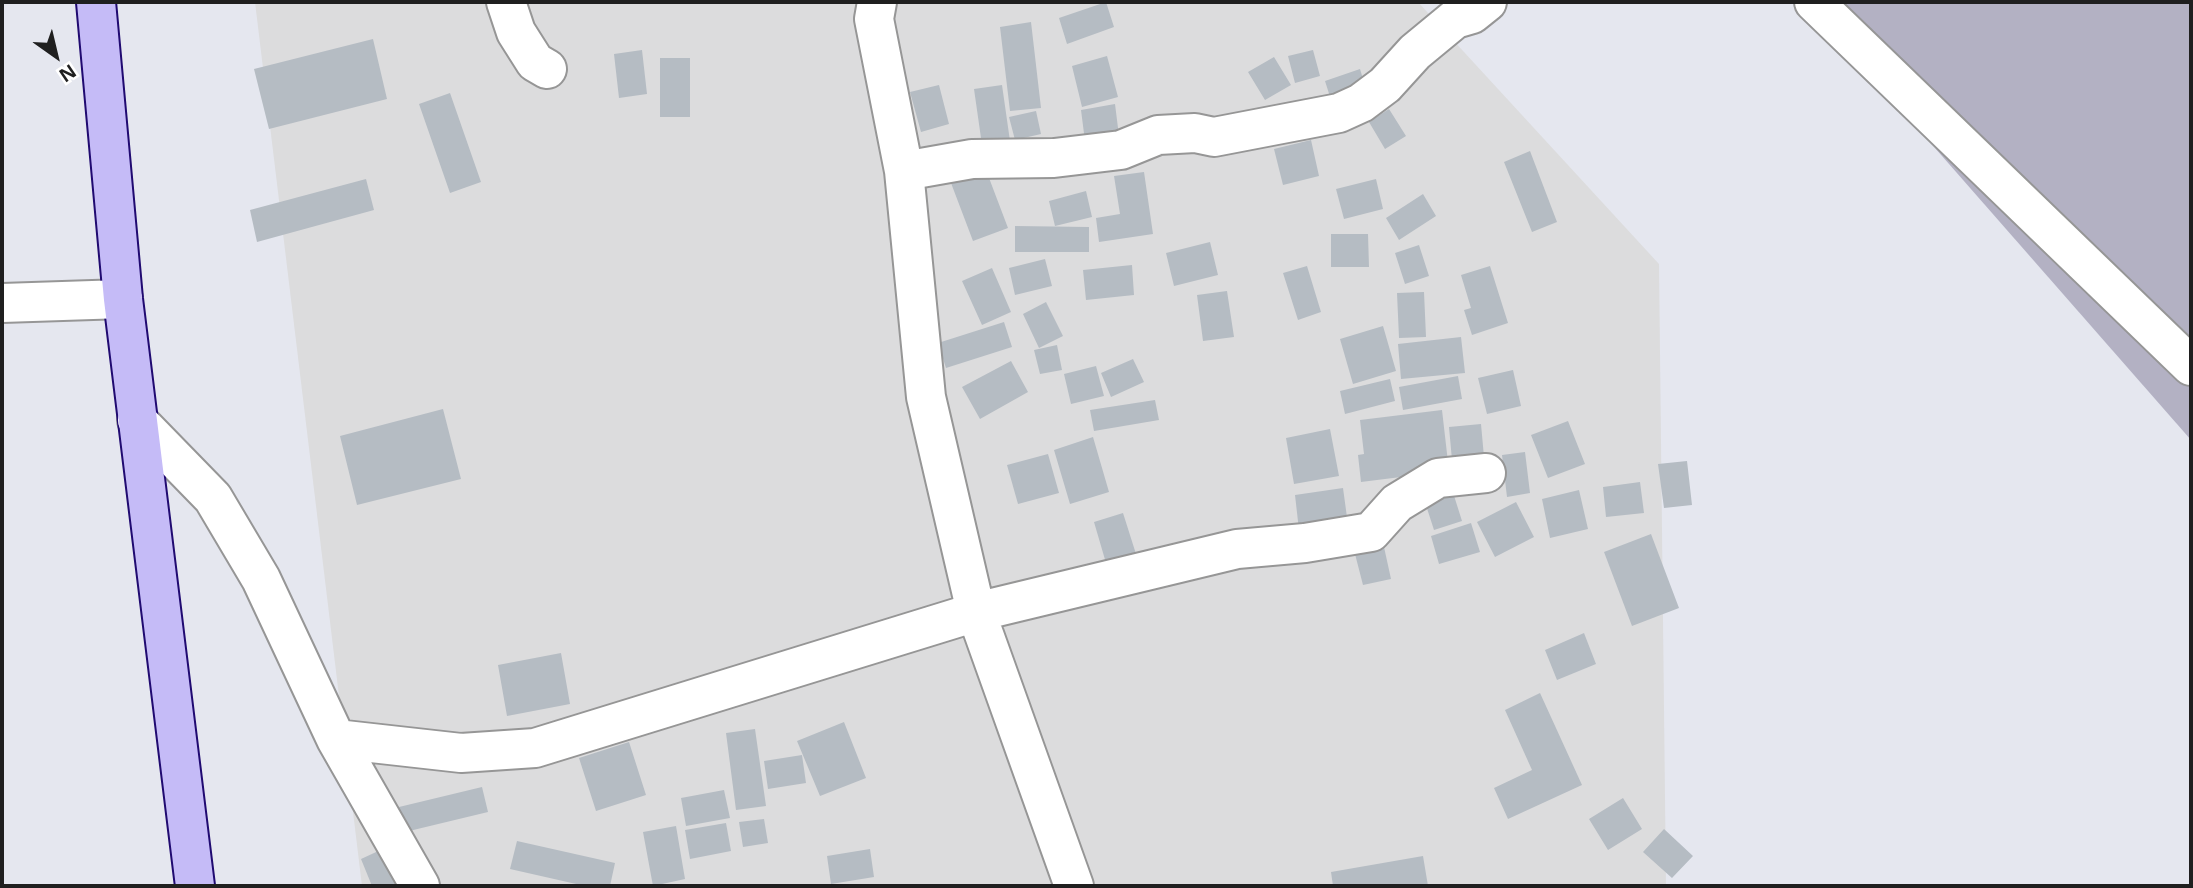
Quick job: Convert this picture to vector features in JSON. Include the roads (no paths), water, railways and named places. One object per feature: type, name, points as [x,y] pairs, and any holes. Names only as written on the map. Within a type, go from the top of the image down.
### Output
[{"type":"street","points":[[96,2],[123,299],[195,886]]},
{"type":"street","points":[[506,2],[516,32],[535,62],[547,69]]},
{"type":"street","points":[[877,2],[874,19],[904,171],[926,397],[976,612],[1074,886]]},
{"type":"street","points":[[904,171],[972,159],[1054,158],[1121,150],[1158,135],[1195,133],[1214,137],[1339,113],[1361,103],[1385,85],[1415,52],[1455,19],[1472,14],[1487,2]]},
{"type":"street","points":[[1814,2],[2191,366]]},
{"type":"street","points":[[2,303],[123,299]]},
{"type":"street","points":[[138,420],[214,498],[261,579],[336,739],[421,886]]},
{"type":"street","points":[[336,739],[461,753],[535,748],[976,612],[1237,549],[1306,543],[1371,532],[1397,503],[1438,478],[1486,473]]}]
